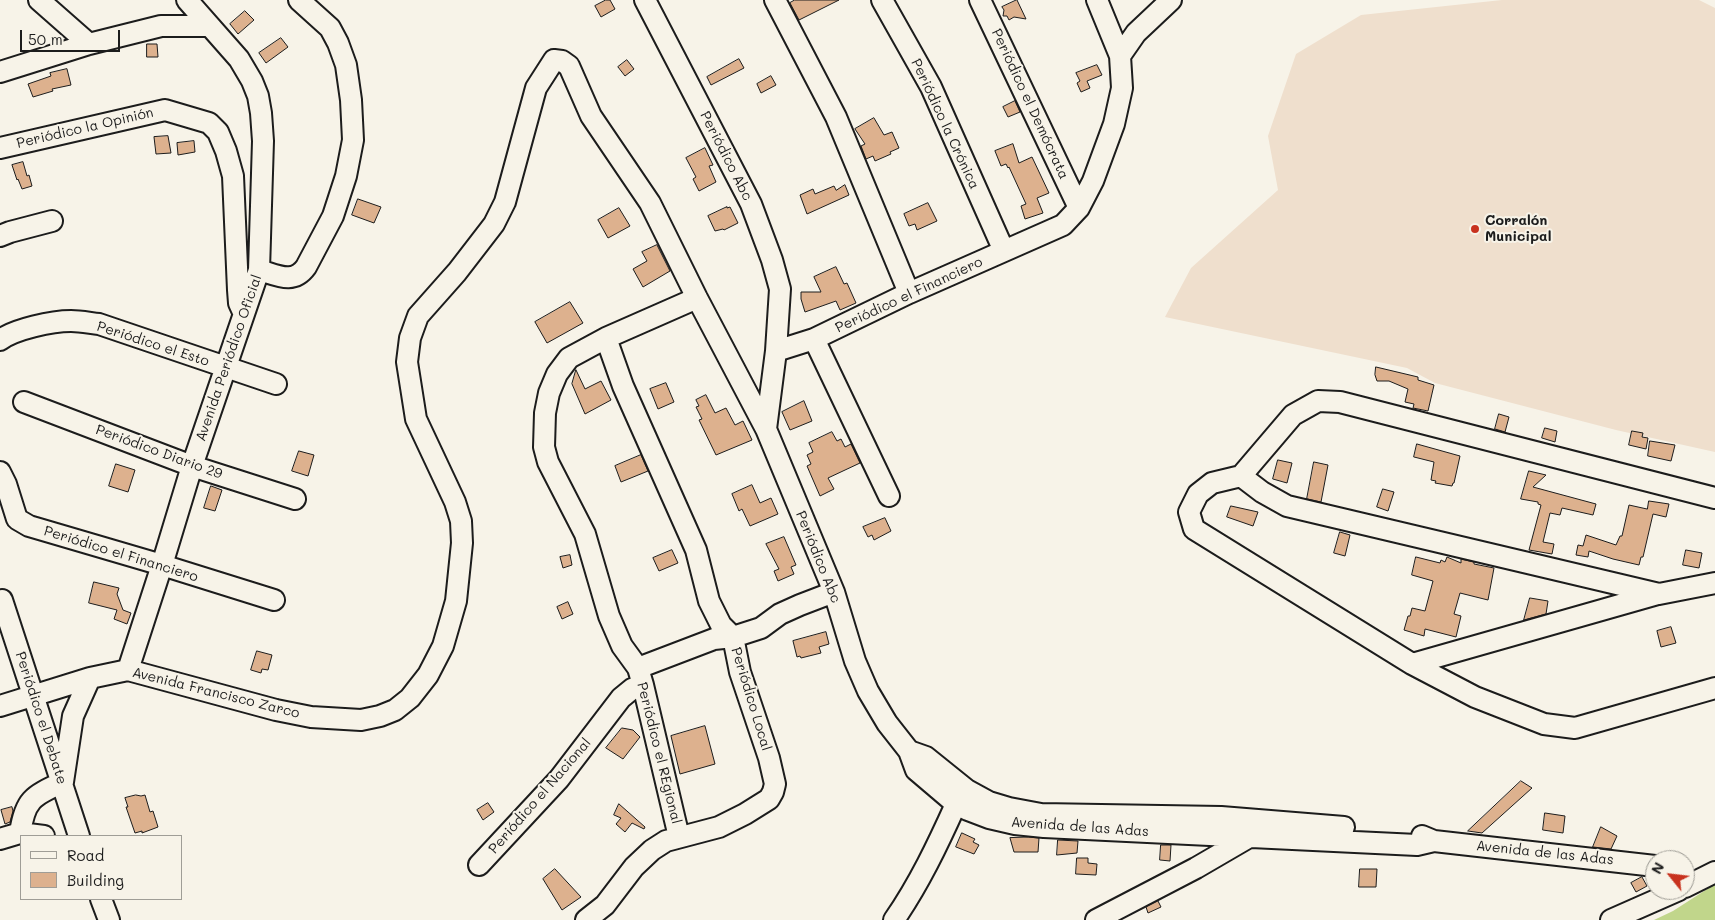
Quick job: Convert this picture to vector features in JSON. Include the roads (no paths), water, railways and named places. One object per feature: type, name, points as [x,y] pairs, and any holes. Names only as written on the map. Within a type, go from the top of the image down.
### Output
[{"type":"street","points":[[39,0],[89,44]]},
{"type":"street","name":"Avenida Periódico Oficial","points":[[128,670],[192,466],[259,270],[263,140],[258,96],[252,81],[239,59],[187,0]]},
{"type":"street","points":[[259,270],[289,278],[300,275],[306,267],[333,216],[346,176],[352,140],[351,100],[346,65],[338,43],[330,28],[299,0]]},
{"type":"street","name":"Periódico Abc","points":[[646,0],[751,204],[772,260],[780,289],[776,352],[766,429],[834,592],[855,661],[868,691],[887,723],[909,752]]},
{"type":"street","points":[[775,0],[836,118],[908,293]]},
{"type":"street","name":"Periódico la Crónica","points":[[882,0],[931,86],[1004,251]]},
{"type":"street","name":"Periódico el Demócrata","points":[[980,0],[1079,208]]},
{"type":"street","name":"Periódico el Financiero","points":[[814,339],[908,293],[1063,225],[1079,208],[1093,181],[1114,124],[1122,88],[1120,56],[1098,0]]},
{"type":"street","points":[[1120,56],[1136,33],[1171,0]]},
{"type":"street","points":[[0,72],[89,44],[161,26],[208,26]]},
{"type":"street","name":"Avenida Francisco Zarco","points":[[0,706],[90,678],[128,670],[276,710],[311,717],[361,720],[380,716],[395,710],[410,698],[428,675],[443,646],[456,601],[462,543],[461,521],[455,502],[416,419],[407,362],[410,338],[418,316],[457,272],[494,224],[505,202],[536,88],[554,60],[562,61],[569,66],[591,116],[650,203],[697,298]]},
{"type":"street","name":"Periódico la Opinión","points":[[0,148],[164,110],[209,123],[218,132],[226,151],[232,176],[239,303],[244,314]]},
{"type":"street","points":[[0,236],[52,221]]},
{"type":"street","points":[[697,298],[766,429]]},
{"type":"street","name":"Periódico el REgional","points":[[679,837],[640,676],[622,646],[609,616],[585,534],[548,462],[544,447],[545,413],[549,394],[557,374],[569,358],[606,338],[697,298]]},
{"type":"street","name":"Periódico el Esto","points":[[0,340],[7,335],[70,321],[99,324],[276,384]]},
{"type":"street","name":"Periódico Local","points":[[586,920],[604,905],[634,867],[652,850],[666,841],[725,824],[769,799],[775,784],[769,758],[740,672],[733,637],[721,625],[709,601],[696,550],[623,386],[606,338]]},
{"type":"street","points":[[776,352],[814,339],[889,496]]},
{"type":"street","points":[[1715,498],[1340,402],[1318,401],[1294,415],[1242,476],[1212,483],[1198,494],[1189,512],[1194,529],[1412,664],[1475,697],[1544,724],[1575,728],[1715,688]]},
{"type":"street","name":"Periódico Diario 29","points":[[24,402],[192,466],[295,499]]},
{"type":"street","name":"Periódico el Financiero","points":[[0,472],[17,518],[28,526],[274,600]]},
{"type":"street","points":[[1242,476],[1262,492],[1287,506],[1659,594]]},
{"type":"street","points":[[1412,664],[1659,594],[1715,583]]},
{"type":"street","name":"Periódico el Nacional","points":[[479,865],[559,778],[622,698],[632,690],[640,676],[714,639],[733,637],[761,628],[786,611],[834,592]]},
{"type":"street","name":"Periódico el Debate","points":[[2,600],[32,695],[63,782],[79,835]]},
{"type":"street","points":[[20,833],[23,815],[29,801],[42,792],[63,782],[73,716],[90,678]]},
{"type":"street","name":"Avenida de las Adas","points":[[909,752],[916,770],[956,804],[989,818],[1015,824],[1417,845],[1434,841]]},
{"type":"street","name":"Avenida de las Adas","points":[[909,752],[926,756],[967,790],[989,802],[1041,814],[1221,817],[1418,834],[1434,841],[1645,865]]},
{"type":"street","points":[[894,920],[908,900],[956,804]]},
{"type":"street","points":[[0,839],[20,833],[36,835]]},
{"type":"street","points":[[1096,920],[1196,868],[1251,836]]},
{"type":"street","points":[[1695,871],[1712,873]]},
{"type":"street","points":[[1695,882],[1712,873]]},
{"type":"street","points":[[101,900],[109,920]]},
{"type":"street","points":[[1611,920],[1656,900]]},
{"type":"place","name":"Corralón Municipal","points":[[1475,229]]}]
